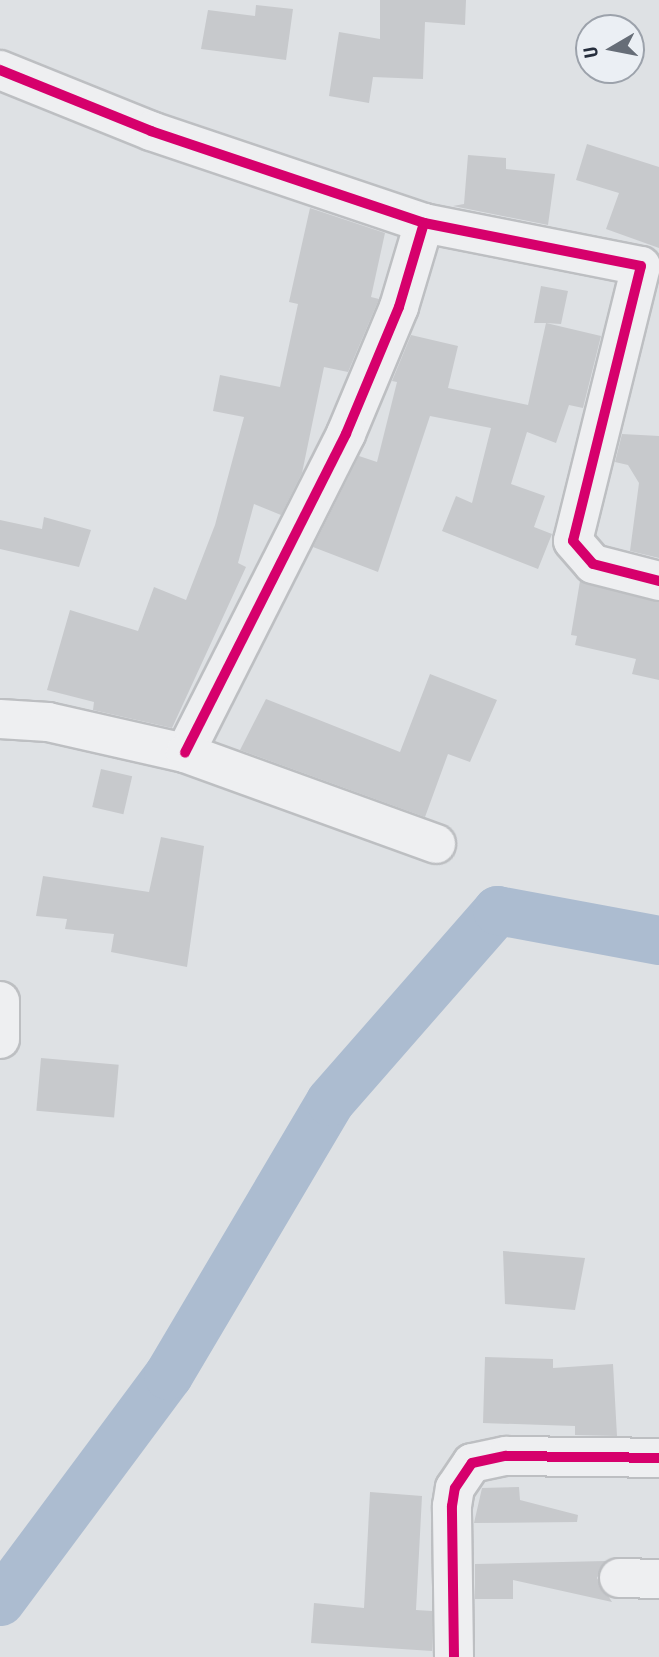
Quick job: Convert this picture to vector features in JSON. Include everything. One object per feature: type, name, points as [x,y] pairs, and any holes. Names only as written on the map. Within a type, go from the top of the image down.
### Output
[{"type":"street","points":[[0,70],[151,131],[424,223],[650,268],[573,541],[593,564],[659,581]]},
{"type":"street","points":[[185,753],[346,434],[399,307],[424,223]]},
{"type":"street","points":[[0,719],[48,722],[185,753],[436,844]]},
{"type":"street","points":[[0,1001],[0,1039]]},
{"type":"street","points":[[454,1657],[452,1506],[461,1474],[472,1463],[506,1456],[659,1458]]},
{"type":"street","points":[[620,1578],[659,1580]]},
{"type":"building","points":[[380,0],[466,0],[465,25],[425,22],[423,79],[373,77],[369,103],[329,96],[339,32],[380,39]]},
{"type":"building","points":[[256,5],[293,9],[286,60],[201,49],[208,10],[255,16]]},
{"type":"building","points":[[587,144],[659,167],[659,248],[606,229],[619,193],[576,180]]},
{"type":"building","points":[[468,155],[506,158],[506,169],[555,174],[548,225],[453,206],[464,204]]},
{"type":"building","points":[[310,208],[385,233],[371,297],[379,299],[348,372],[324,367],[302,473],[281,515],[254,504],[238,563],[246,567],[172,728],[93,710],[94,702],[47,690],[70,610],[138,631],[154,587],[186,600],[215,525],[244,417],[213,411],[220,375],[280,387],[298,304],[289,302]]},
{"type":"building","points":[[541,286],[568,291],[561,324],[534,323]]},
{"type":"building","points":[[546,323],[601,336],[583,408],[569,405],[556,443],[527,432],[511,484],[545,496],[534,527],[552,534],[538,569],[442,531],[456,496],[472,503],[491,428],[430,416],[378,572],[313,547],[359,456],[377,462],[397,382],[392,381],[411,335],[458,346],[448,388],[528,405]]},
{"type":"building","points":[[622,434],[659,436],[659,558],[630,551],[639,483],[628,465],[615,462]]},
{"type":"building","points":[[44,517],[91,530],[79,567],[0,549],[0,520],[42,529]]},
{"type":"building","points":[[580,581],[659,602],[659,680],[632,674],[636,659],[575,645],[577,636],[571,635]]},
{"type":"building","points":[[430,674],[497,700],[470,762],[448,754],[425,817],[240,750],[266,699],[400,752]]},
{"type":"building","points":[[101,769],[132,776],[123,814],[92,807]]},
{"type":"building","points":[[161,837],[204,846],[187,967],[111,952],[114,934],[65,929],[67,919],[36,916],[43,876],[149,892]]},
{"type":"building","points":[[41,1058],[119,1065],[114,1118],[36,1111]]},
{"type":"building","points":[[503,1251],[585,1258],[575,1310],[505,1304]]},
{"type":"building","points":[[485,1357],[553,1359],[553,1368],[613,1364],[617,1436],[575,1435],[575,1426],[483,1423]]},
{"type":"building","points":[[519,1487],[520,1500],[578,1515],[577,1522],[474,1523],[482,1488]]},
{"type":"building","points":[[370,1492],[422,1496],[416,1610],[432,1611],[432,1651],[311,1643],[314,1603],[364,1608]]},
{"type":"building","points":[[606,1561],[597,1578],[612,1602],[513,1580],[513,1599],[475,1599],[475,1564]]},
{"type":"waterway","points":[[0,1601],[168,1375],[330,1101],[497,910],[659,940]]},
{"type":"cycle path","points":[[0,70],[151,131],[424,223],[399,307],[346,434],[185,753]]},
{"type":"cycle path","points":[[424,223],[641,266],[573,541],[593,564],[659,581]]},
{"type":"cycle path","points":[[454,1657],[452,1506],[455,1488],[472,1463],[506,1456],[659,1458]]}]
